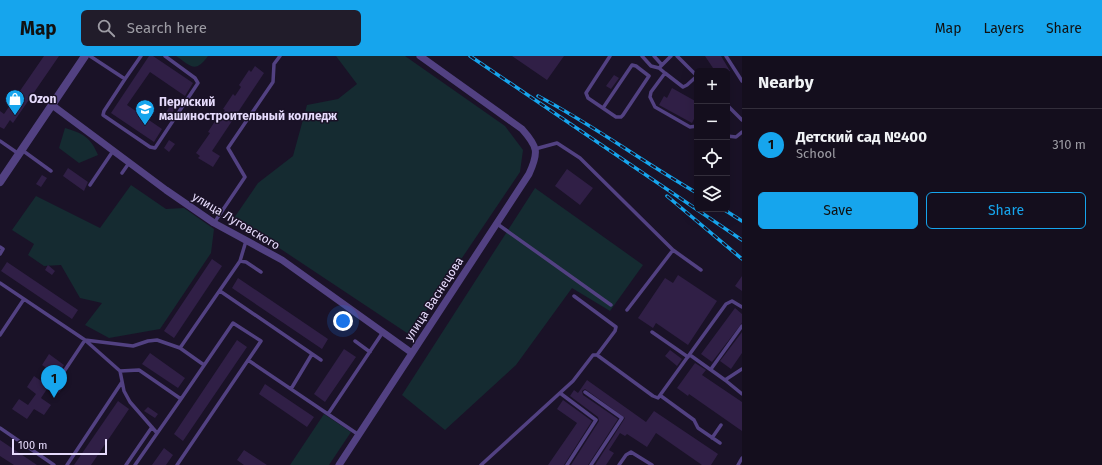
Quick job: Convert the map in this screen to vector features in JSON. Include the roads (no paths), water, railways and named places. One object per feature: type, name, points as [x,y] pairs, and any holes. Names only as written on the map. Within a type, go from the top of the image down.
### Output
[{"type":"street","points":[[0,182],[85,56]]},
{"type":"street","points":[[420,56],[522,129],[534,146]]},
{"type":"street","name":"улица Луговского","points":[[52,105],[129,163],[214,223],[282,260],[412,352]]},
{"type":"street","name":"улица Васнецова","points":[[339,465],[529,174],[536,157],[534,146]]},
{"type":"lane","points":[[90,56],[125,79]]},
{"type":"lane","points":[[141,56],[104,110],[103,115],[150,147],[155,148],[198,83],[195,78],[165,56]]},
{"type":"lane","points":[[214,223],[245,177],[228,148],[273,82],[274,64],[280,56]]},
{"type":"lane","points":[[603,108],[632,65],[649,74],[648,79],[621,117],[616,117],[588,98],[586,93],[610,56]]},
{"type":"lane","points":[[642,56],[651,66],[660,66],[671,56]]},
{"type":"lane","points":[[654,56],[665,73],[683,87],[688,85],[694,79]]},
{"type":"lane","points":[[678,56],[694,73]]},
{"type":"lane","points":[[726,56],[742,81]]},
{"type":"lane","points":[[665,73],[651,92],[653,106],[690,127],[694,126]]},
{"type":"lane","points":[[730,109],[742,120]]},
{"type":"lane","points":[[730,136],[736,137],[742,132]]},
{"type":"lane","points":[[0,141],[51,171]]},
{"type":"lane","points":[[534,146],[557,143],[580,158],[673,250],[701,270]]},
{"type":"lane","points":[[90,185],[113,151]]},
{"type":"lane","points":[[122,173],[129,163]]},
{"type":"lane","points":[[496,224],[611,305]]},
{"type":"lane","points":[[180,348],[240,261],[246,241]]},
{"type":"lane","points":[[0,247],[3,249],[0,254]]},
{"type":"lane","points":[[627,310],[673,250]]},
{"type":"lane","points":[[240,261],[246,262],[261,272]]},
{"type":"lane","points":[[0,283],[85,340],[120,371],[124,391],[130,402],[157,433]]},
{"type":"lane","points":[[220,291],[321,360]]},
{"type":"lane","points":[[481,465],[572,381],[590,357],[595,354],[597,355],[615,331],[616,327],[574,296]]},
{"type":"lane","points":[[0,335],[24,300]]},
{"type":"lane","points":[[597,355],[653,396],[658,398],[661,396],[729,301],[734,302],[742,308]]},
{"type":"lane","points":[[135,465],[234,323],[261,341],[177,465]]},
{"type":"lane","points":[[711,369],[742,326]]},
{"type":"lane","points":[[328,414],[384,332]]},
{"type":"lane","points":[[652,332],[711,369],[742,394]]},
{"type":"lane","points":[[85,340],[133,346],[148,341],[157,340],[180,348],[204,365]]},
{"type":"lane","points":[[63,373],[85,340]]},
{"type":"lane","points":[[355,341],[370,352]]},
{"type":"lane","points":[[291,389],[312,354]]},
{"type":"lane","points":[[248,360],[359,436]]},
{"type":"lane","points":[[725,380],[742,369]]},
{"type":"lane","points":[[120,371],[139,370],[181,399]]},
{"type":"lane","points":[[68,465],[122,382]]},
{"type":"lane","points":[[585,392],[622,418],[591,465]]},
{"type":"lane","points":[[560,393],[596,420],[566,465]]},
{"type":"lane","points":[[661,396],[694,420],[698,428],[720,443]]},
{"type":"lane","points":[[712,438],[721,425]]},
{"type":"lane","points":[[126,465],[152,427]]},
{"type":"lane","points":[[0,428],[54,465]]},
{"type":"lane","points":[[619,465],[629,452],[632,452],[652,465]]},
{"type":"lane","points":[[738,465],[742,458]]},
{"type":"railway","points":[[470,56],[742,240]]},
{"type":"railway","points":[[538,96],[578,119],[694,191]]},
{"type":"railway","points":[[667,196],[742,259]]},
{"type":"railway","points":[[728,212],[742,221]]},
{"type":"place","name":"Ozon","points":[[15,116]]},
{"type":"place","name":"Пермский машиностроительный колледж","points":[[145,126]]},
{"type":"place","name":"Детский сад №400","points":[[54,398]]}]
